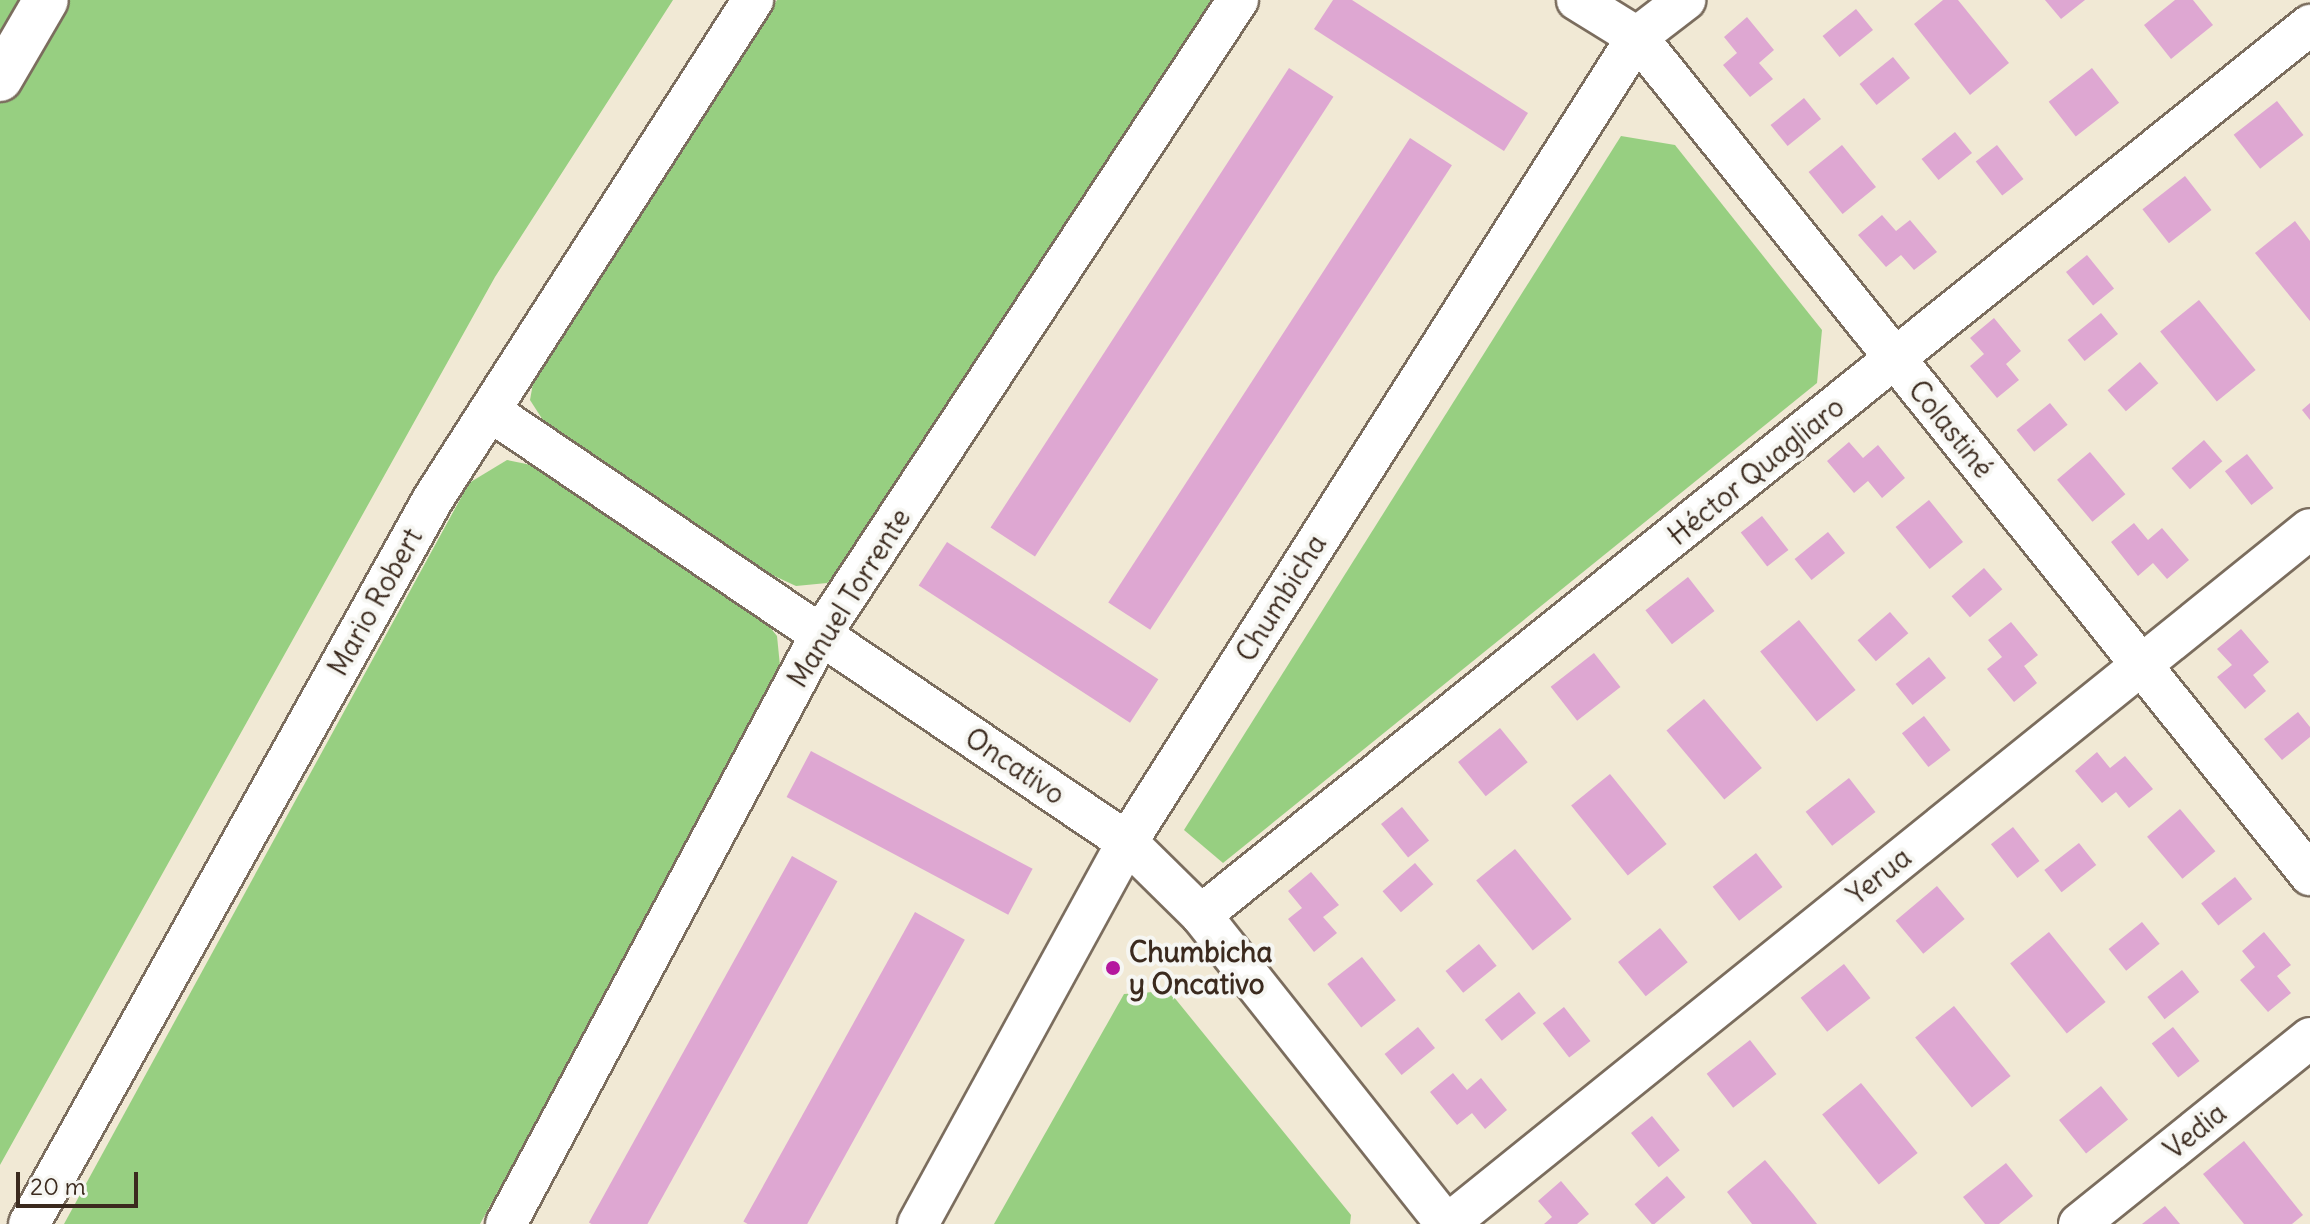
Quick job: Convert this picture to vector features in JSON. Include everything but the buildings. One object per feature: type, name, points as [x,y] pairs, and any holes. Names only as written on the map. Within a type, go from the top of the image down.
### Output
[{"type":"highway","points":[[0,79],[46,0]]},
{"type":"street","name":"Mario Robert","points":[[29,1224],[433,499],[753,0]]},
{"type":"street","name":"Manuel Torrente","points":[[506,1224],[820,636],[1238,0]]},
{"type":"street","name":"Colastiné","points":[[1577,0],[1637,37],[2310,875]]},
{"type":"street","name":"Chumbicha","points":[[918,1224],[1127,842],[1637,37],[1685,0]]},
{"type":"street","name":"Héctor Quagliaro","points":[[1201,915],[2310,25]]},
{"type":"street","name":"Oncativo","points":[[490,411],[1127,842],[1201,915],[1447,1224]]},
{"type":"street","name":"Yerua","points":[[1447,1224],[2310,529]]},
{"type":"street","name":"Vedia","points":[[2079,1224],[2310,1038]]},
{"type":"green space","points":[[0,0],[673,0],[495,277],[0,1165]]},
{"type":"green space","points":[[777,0],[1216,0],[847,568],[827,583],[796,586],[757,568],[548,428],[530,400],[535,372]]},
{"type":"green space","points":[[1621,136],[1675,145],[1822,330],[1817,383],[1223,863],[1184,830]]},
{"type":"green space","points":[[507,460],[541,467],[760,615],[777,636],[780,666],[766,702],[480,1224],[64,1224],[469,483]]},
{"type":"green space","points":[[1169,991],[1351,1215],[1350,1224],[994,1224],[1124,994]]},
{"type":"place","name":"Chumbicha y Oncativo","points":[[1113,968]]}]
